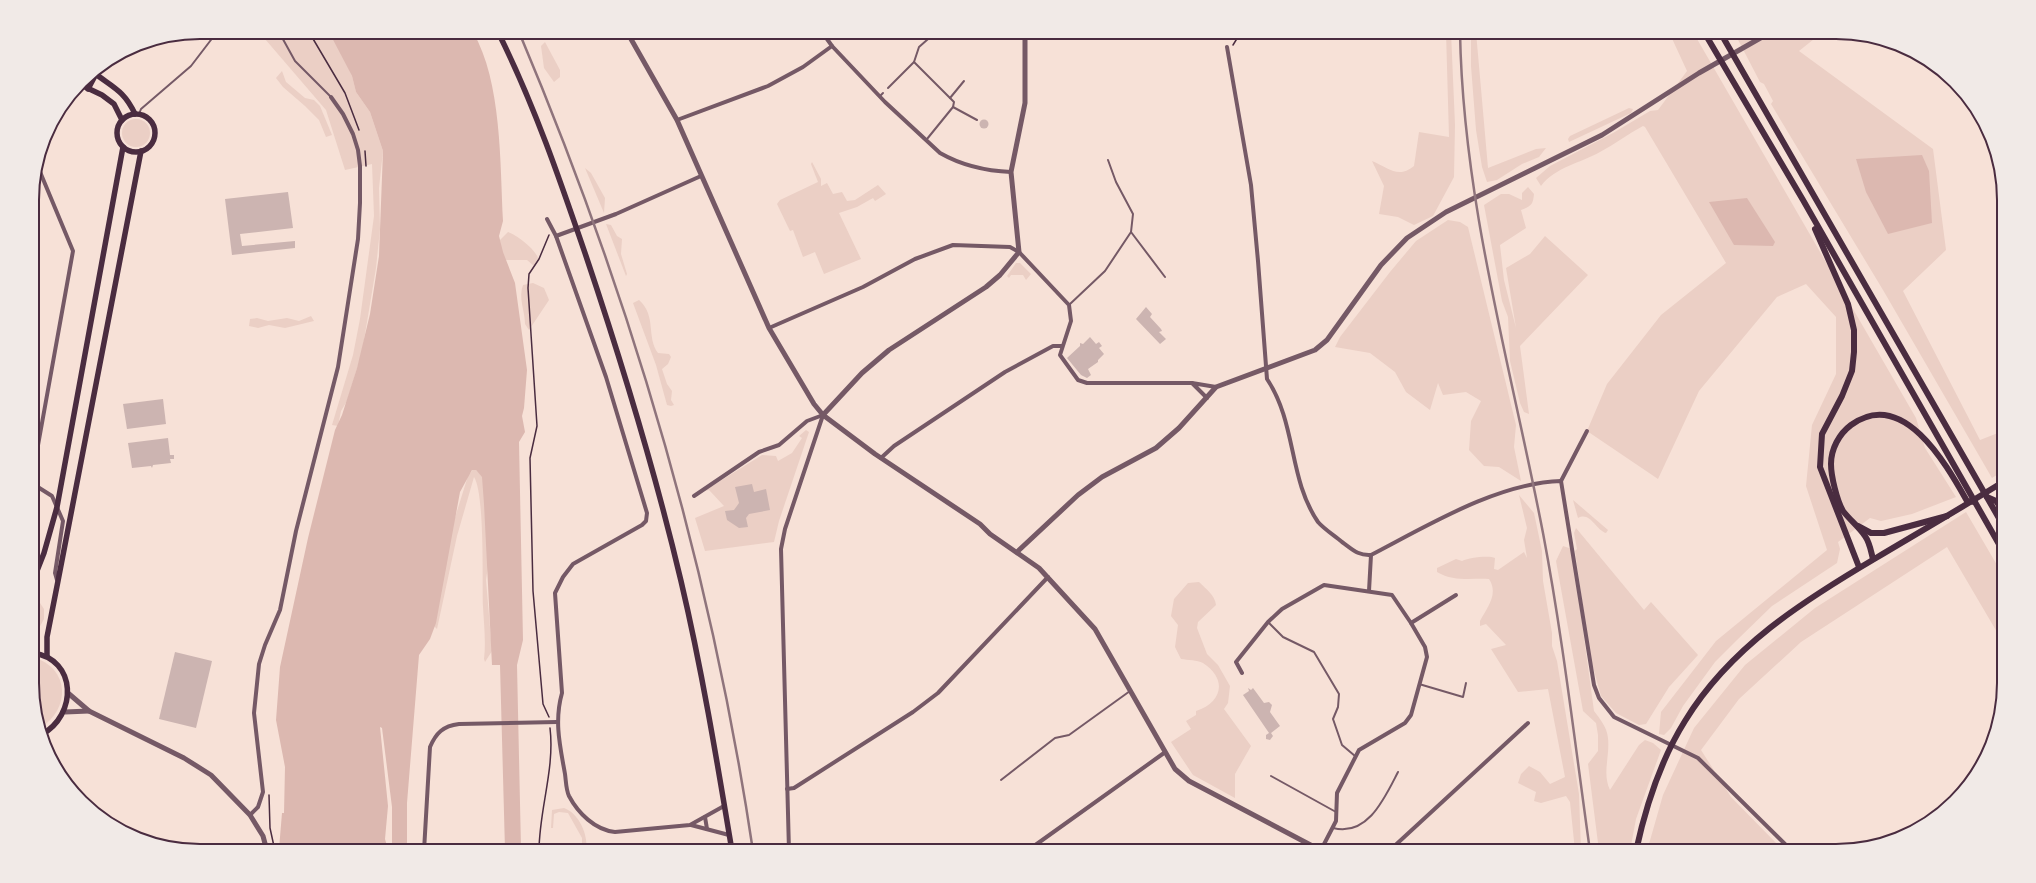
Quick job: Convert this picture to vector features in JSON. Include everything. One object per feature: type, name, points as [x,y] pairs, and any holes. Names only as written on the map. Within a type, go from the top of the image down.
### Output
[{"type":"main road","points":[[501,39],[535,115],[576,229],[627,381],[667,523],[697,658],[731,844]]},
{"type":"main road","points":[[1708,39],[1803,200],[1960,482],[1967,501],[1975,502],[1997,540]]},
{"type":"main road","points":[[1724,39],[1986,497],[1997,509]]},
{"type":"main road","points":[[98,76],[122,92],[130,101],[137,114],[152,122],[155,132],[152,144],[141,151],[134,152],[123,147]]},
{"type":"main road","points":[[88,89],[91,82]]},
{"type":"main road","points":[[85,87],[102,95],[114,104],[122,120]]},
{"type":"main road","points":[[39,567],[57,507],[123,147],[117,134],[122,120],[126,116],[137,114]]},
{"type":"main road","points":[[47,656],[47,637],[141,151]]},
{"type":"main road","points":[[1803,200],[1848,304],[1854,330],[1852,371],[1842,396],[1822,434],[1820,467],[1859,567]]},
{"type":"main road","points":[[1873,559],[1865,537],[1842,510],[1833,480],[1831,464],[1837,439],[1846,428],[1856,421],[1869,416],[1884,416],[1900,420],[1913,427],[1936,451],[1960,482]]},
{"type":"main road","points":[[1638,844],[1652,790],[1662,765],[1685,721],[1705,692],[1727,666],[1760,634],[1798,605],[1859,567],[1997,486]]},
{"type":"main road","points":[[1853,523],[1871,533],[1884,533],[1947,516]]},
{"type":"main road","points":[[39,654],[47,656],[60,669],[66,681],[68,694],[65,712],[59,722],[46,731]]},
{"type":"street","points":[[631,39],[677,120],[769,328],[792,368],[823,415],[881,458],[980,524],[990,534],[1018,552],[1048,577],[1096,629],[1164,753],[1175,769],[1189,781],[1310,844]]},
{"type":"street","points":[[827,39],[832,46],[881,94],[925,141],[949,158],[982,169],[1011,172]]},
{"type":"street","points":[[789,844],[781,550],[785,529],[823,415],[862,373],[889,350],[986,287],[1000,274],[1019,252],[1011,172],[1022,124],[1025,103],[1025,39]]},
{"type":"street","points":[[769,328],[863,288],[915,259],[953,245],[1010,247],[1019,252],[1069,305],[1070,321],[1060,355],[1062,360],[1078,380],[1087,383],[1192,384],[1218,386],[1315,350],[1319,347],[1327,340],[1381,265],[1407,238],[1446,212],[1602,135],[1699,73],[1760,39]]},
{"type":"street","points":[[677,120],[768,86],[802,67],[832,46]]},
{"type":"street","points":[[1226,47],[1250,185],[1258,261],[1267,379],[1278,395],[1286,419],[1301,490],[1319,523],[1356,553],[1371,555],[1455,512],[1504,492],[1532,484],[1561,481]]},
{"type":"street","points":[[250,815],[258,807],[263,792],[254,713],[259,664],[264,645],[280,610],[296,531],[338,367],[358,239],[360,203],[358,150],[353,134],[343,114],[331,97]]},
{"type":"street","points":[[39,440],[73,251],[41,174]]},
{"type":"street","points":[[556,236],[616,214],[701,176]]},
{"type":"street","points":[[547,219],[556,236],[606,377],[647,513],[646,521],[642,525],[573,564],[562,577],[556,593],[562,693],[558,707],[557,722],[568,795],[590,823],[607,831],[615,832],[690,825],[729,835]]},
{"type":"street","points":[[881,458],[894,446],[1005,372],[1053,346],[1062,346]]},
{"type":"street","points":[[1192,384],[1207,398]]},
{"type":"street","points":[[1018,552],[1078,495],[1102,477],[1156,448],[1179,428],[1218,386]]},
{"type":"street","points":[[694,496],[759,452],[779,445],[807,421],[823,415]]},
{"type":"street","points":[[1587,430],[1561,481],[1594,685],[1599,698],[1614,717],[1698,758],[1785,844]]},
{"type":"street","points":[[39,488],[52,496],[63,521],[55,573],[58,581]]},
{"type":"street","points":[[1369,591],[1371,555]]},
{"type":"street","points":[[787,789],[794,788],[913,712],[938,693],[1048,577]]},
{"type":"street","points":[[1242,673],[1236,662],[1268,622],[1282,609],[1324,585],[1392,595],[1425,647],[1427,658],[1411,715],[1405,723],[1359,750],[1337,793],[1336,821],[1324,844]]},
{"type":"street","points":[[1411,623],[1456,595]]},
{"type":"street","points":[[68,694],[89,711],[184,758],[211,775],[250,815],[263,836],[265,844]]},
{"type":"street","points":[[65,712],[89,711]]},
{"type":"street","points":[[424,844],[430,747],[433,739],[441,730],[451,725],[557,722]]},
{"type":"street","points":[[1397,844],[1528,723]]},
{"type":"street","points":[[1037,844],[1164,753]]},
{"type":"street","points":[[690,825],[724,806]]},
{"type":"street","points":[[705,817],[707,829]]},
{"type":"lane","points":[[137,114],[191,66],[212,39]]},
{"type":"lane","points":[[283,39],[295,61],[331,97]]},
{"type":"lane","points":[[888,88],[914,62],[919,47],[928,39]]},
{"type":"lane","points":[[914,62],[954,102],[953,107],[925,141]]},
{"type":"lane","points":[[950,98],[964,81]]},
{"type":"lane","points":[[953,107],[977,120]]},
{"type":"lane","points":[[1069,305],[1105,271],[1131,232],[1133,214],[1116,182],[1108,160]]},
{"type":"lane","points":[[1131,232],[1165,277]]},
{"type":"lane","points":[[1268,622],[1283,637],[1314,652],[1339,694],[1338,707],[1333,720],[1342,745],[1356,757]]},
{"type":"lane","points":[[1419,684],[1463,697],[1466,683]]},
{"type":"lane","points":[[1001,780],[1055,738],[1069,736],[1131,691]]},
{"type":"lane","points":[[1332,828],[1340,830],[1354,829],[1372,816],[1385,797],[1398,772]]},
{"type":"lane","points":[[1271,776],[1337,812]]},
{"type":"path","points":[[313,39],[345,93],[361,136]]},
{"type":"path","points":[[1228,54],[1237,39]]},
{"type":"path","points":[[364,147],[368,165]]},
{"type":"path","points":[[540,844],[541,814],[552,752],[548,712],[543,704],[533,591],[530,458],[537,426],[528,288],[529,274],[539,259],[551,229]]},
{"type":"path","points":[[269,791],[270,828],[273,844]]},
{"type":"shaded area","points":[[265,39],[334,39],[352,76],[356,92],[370,112],[383,151],[379,188],[380,229],[376,268],[362,352],[347,401],[341,411],[338,426],[332,425],[353,355],[360,319],[374,216],[372,164],[345,170],[326,110]]},
{"type":"shaded area","points":[[333,39],[476,39],[490,75],[498,124],[500,149],[503,221],[499,236],[503,252],[515,283],[527,370],[522,416],[525,432],[519,442],[523,640],[517,665],[521,844],[505,844],[500,665],[492,665],[482,477],[476,470],[472,470],[460,492],[436,623],[430,639],[419,655],[407,803],[407,844],[392,844],[392,807],[382,728],[380,727],[388,806],[385,839],[386,844],[279,844],[282,813],[284,813],[285,767],[276,720],[280,667],[308,538],[335,430],[342,415],[357,368],[370,314],[379,256],[383,151],[370,112],[356,92],[352,76]]},
{"type":"shaded area","points":[[1446,39],[1451,39],[1455,125],[1454,177],[1433,216],[1414,225],[1398,217],[1379,214],[1384,186],[1372,161],[1393,171],[1403,172],[1414,166],[1419,132],[1449,137]]},
{"type":"shaded area","points":[[1471,39],[1477,39],[1488,168],[1536,149],[1546,148],[1539,157],[1522,164],[1497,180],[1487,182],[1482,167],[1476,130],[1471,66]]},
{"type":"shaded area","points":[[1672,39],[1697,39],[1916,418],[1925,448],[1956,497],[1912,514],[1881,521],[1870,518],[1838,542],[1840,549],[1837,563],[1772,606],[1737,640],[1715,662],[1683,706],[1671,728],[1664,735],[1659,734],[1661,712],[1716,641],[1827,550],[1806,486],[1812,425],[1836,374],[1836,317],[1806,284],[1777,297],[1699,391],[1658,479],[1587,431],[1607,384],[1661,315],[1726,263],[1643,126],[1593,156],[1553,174],[1541,186],[1536,178],[1550,166],[1613,133],[1650,111],[1658,110],[1687,71]]},
{"type":"shaded area","points":[[1738,39],[1814,39],[1799,51],[1933,149],[1946,250],[1903,291],[1980,440],[1997,433],[1997,475],[1992,478],[1883,290],[1771,104],[1773,101],[1764,84],[1760,82]]},
{"type":"shaded area","points":[[545,42],[560,70],[560,77],[554,82],[544,68],[541,46]]},
{"type":"shaded area","points":[[282,71],[286,82],[305,98],[314,100],[320,106],[332,135],[326,137],[319,120],[283,87],[276,78]]},
{"type":"shaded area","points":[[1629,108],[1633,109],[1631,113],[1569,142],[1568,139],[1570,136]]},
{"type":"shaded area","points":[[136,119],[146,123],[150,133],[146,143],[136,147],[126,143],[122,133],[126,123]]},
{"type":"shaded area","points":[[1922,155],[1929,171],[1932,223],[1888,234],[1866,192],[1856,159]]},
{"type":"shaded area","points":[[812,162],[821,179],[821,186],[827,183],[833,194],[842,192],[847,201],[855,200],[878,185],[886,194],[875,201],[873,198],[857,207],[839,213],[861,259],[824,274],[815,252],[803,257],[793,230],[790,231],[777,204],[780,200],[818,182],[811,164]]},
{"type":"shaded area","points":[[585,168],[591,173],[605,198],[604,213]]},
{"type":"shaded area","points":[[1528,187],[1534,194],[1531,205],[1521,210],[1526,228],[1500,245],[1504,280],[1516,328],[1506,268],[1530,254],[1545,236],[1588,275],[1520,346],[1529,414],[1524,412],[1520,403],[1510,361],[1508,317],[1502,301],[1484,205],[1501,194],[1509,194],[1522,200],[1522,193]]},
{"type":"shaded area","points":[[1747,198],[1775,242],[1773,246],[1734,245],[1709,202]]},
{"type":"shaded area","points":[[1448,220],[1460,222],[1468,227],[1516,425],[1514,447],[1521,481],[1499,467],[1484,466],[1469,450],[1471,421],[1481,401],[1466,392],[1443,395],[1438,383],[1430,410],[1406,392],[1395,372],[1370,353],[1335,347],[1340,337],[1416,241]]},
{"type":"shaded area","points":[[606,224],[611,225],[617,236],[622,239],[621,254],[627,274],[626,276]]},
{"type":"shaded area","points":[[508,232],[521,239],[536,254],[538,258],[534,266],[527,260],[502,260],[500,240]]},
{"type":"shaded area","points":[[1016,263],[1020,263],[1031,274],[1026,280],[1023,275],[1011,275],[1009,278],[1007,276]]},
{"type":"shaded area","points":[[533,283],[544,288],[549,300],[529,330],[525,324],[521,295],[523,285]]},
{"type":"shaded area","points":[[639,300],[648,313],[654,347],[658,353],[669,354],[671,357],[668,364],[662,369],[667,384],[672,391],[671,400],[674,405],[671,406],[667,405],[656,365],[633,303]]},
{"type":"shaded area","points":[[311,316],[314,321],[285,328],[269,325],[258,328],[249,326],[250,319],[257,318],[268,321],[287,318],[299,321]]},
{"type":"shaded area","points":[[806,430],[809,432],[779,521],[774,542],[705,551],[695,518],[724,506],[709,490],[704,491],[762,455],[776,456],[778,461],[792,453],[802,438],[799,436]]},
{"type":"shaded area","points":[[474,468],[484,478],[488,566],[486,580],[492,651],[485,662],[480,501],[478,486],[474,477],[457,536],[437,629],[433,625],[452,527],[468,476]]},
{"type":"shaded area","points":[[1519,495],[1534,513],[1542,551],[1543,581],[1552,633],[1552,646],[1557,661],[1579,794],[1581,844],[1574,844],[1570,802],[1566,796],[1541,803],[1534,801],[1536,792],[1518,783],[1521,774],[1529,766],[1540,772],[1550,784],[1565,777],[1548,689],[1518,692],[1491,649],[1506,645],[1486,624],[1480,626],[1480,621],[1491,601],[1493,590],[1489,579],[1463,579],[1450,577],[1437,572],[1437,568],[1456,559],[1462,561],[1478,557],[1492,557],[1495,558],[1494,569],[1498,570],[1524,552],[1527,558],[1524,540],[1527,528]]},
{"type":"shaded area","points":[[1573,500],[1608,530],[1606,533],[1586,517],[1578,518]]},
{"type":"shaded area","points":[[1966,512],[1997,565],[1997,632],[1947,547],[1801,642],[1739,699],[1701,750],[1731,797],[1777,844],[1649,844],[1663,795],[1694,728],[1745,665],[1815,608]]},
{"type":"shaded area","points":[[1576,528],[1644,610],[1651,602],[1698,655],[1669,687],[1646,724],[1639,725],[1616,713],[1601,696],[1590,656],[1575,551],[1577,549],[1574,533]]},
{"type":"shaded area","points":[[1563,546],[1572,549],[1594,711],[1605,727],[1608,738],[1606,771],[1610,790],[1639,745],[1645,740],[1653,743],[1661,750],[1636,819],[1631,844],[1598,844],[1588,764],[1598,751],[1598,735],[1596,723],[1583,711],[1556,561]]},
{"type":"shaded area","points":[[1199,582],[1212,595],[1216,605],[1198,622],[1197,628],[1207,654],[1218,665],[1230,686],[1228,703],[1224,709],[1251,746],[1235,774],[1235,798],[1193,775],[1171,742],[1191,729],[1186,721],[1196,715],[1196,711],[1212,702],[1219,690],[1219,683],[1211,669],[1201,662],[1181,659],[1175,647],[1178,625],[1171,616],[1174,599],[1188,583]]},
{"type":"shaded area","points":[[40,603],[44,609],[44,619],[39,628]]},
{"type":"shaded area","points":[[39,660],[45,662],[54,670],[60,679],[62,690],[61,700],[57,710],[50,720],[44,725],[39,694]]},
{"type":"shaded area","points":[[564,808],[574,815],[582,826],[587,844],[582,844],[582,838],[568,813],[559,812],[554,814],[553,828],[551,828],[552,810]]},
{"type":"building","points":[[984,119],[989,124],[984,129],[979,124]]},
{"type":"building","points":[[288,192],[293,228],[240,234],[242,246],[295,241],[295,248],[232,255],[225,199]]},
{"type":"building","points":[[1146,307],[1152,314],[1150,317],[1162,331],[1159,332],[1166,339],[1160,344],[1136,319]]},
{"type":"building","points":[[1090,337],[1096,344],[1099,342],[1102,346],[1099,348],[1104,354],[1098,362],[1088,369],[1091,375],[1087,378],[1081,375],[1067,358],[1080,346],[1080,343],[1083,344]]},
{"type":"building","points":[[163,399],[166,424],[127,429],[123,404]]},
{"type":"building","points":[[168,438],[170,455],[174,455],[174,459],[170,459],[171,463],[153,465],[152,468],[151,466],[132,468],[128,443]]},
{"type":"building","points":[[752,484],[754,492],[766,489],[770,510],[749,514],[746,518],[748,527],[739,528],[727,520],[725,511],[734,510],[739,503],[735,487]]},
{"type":"building","points":[[175,652],[212,661],[196,728],[159,719]]},
{"type":"building","points":[[1248,688],[1251,690],[1253,688],[1264,703],[1269,702],[1272,705],[1270,712],[1280,726],[1271,733],[1273,736],[1270,740],[1266,739],[1266,735],[1269,733],[1243,695],[1249,691]]},
{"type":"railway","points":[[522,39],[559,131],[596,231],[631,332],[662,434],[690,537],[714,641],[735,746],[752,844]]},
{"type":"railway","points":[[1460,39],[1463,96],[1479,222],[1503,347],[1550,572],[1563,652],[1589,844]]}]
